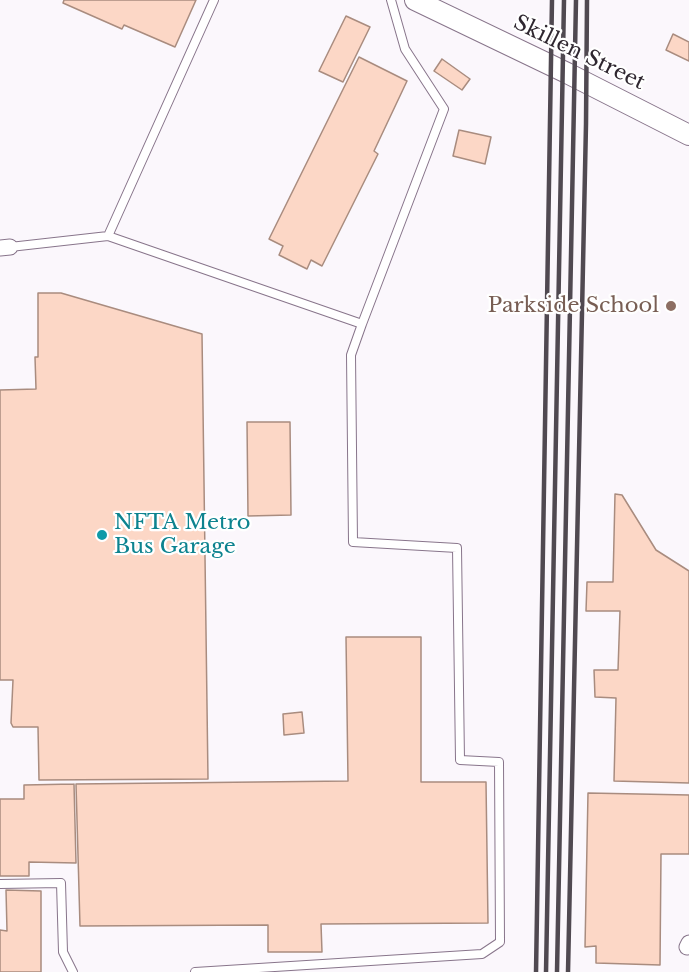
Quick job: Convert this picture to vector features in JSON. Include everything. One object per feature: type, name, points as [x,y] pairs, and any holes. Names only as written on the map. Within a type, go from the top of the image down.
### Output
[{"type":"street","name":"Skillen Street","points":[[415,0],[567,72],[689,135]]},
{"type":"lane","points":[[108,236],[214,0]]},
{"type":"lane","points":[[195,972],[482,954],[500,942],[499,762],[460,760],[457,548],[353,542],[351,355],[444,109],[405,50],[391,0]]},
{"type":"lane","points":[[5,247],[108,236],[362,324]]},
{"type":"lane","points":[[0,884],[61,883],[63,952],[73,972]]},
{"type":"building","points":[[64,0],[196,0],[175,47],[124,25],[122,29],[63,3]]},
{"type":"building","points":[[346,16],[370,27],[343,82],[319,71]]},
{"type":"building","points":[[673,34],[689,42],[689,61],[666,50]]},
{"type":"building","points":[[359,57],[407,81],[374,151],[378,154],[322,266],[311,260],[307,269],[279,255],[283,246],[269,239]]},
{"type":"building","points":[[442,59],[470,79],[462,90],[434,71]]},
{"type":"building","points":[[459,130],[491,137],[485,164],[453,156]]},
{"type":"building","name":"NFTA Metro Bus Garage","points":[[38,293],[61,293],[202,334],[208,779],[39,780],[38,727],[13,727],[11,723],[13,680],[0,680],[0,390],[36,389]]},
{"type":"building","points":[[247,422],[290,422],[291,515],[248,516]]},
{"type":"building","points":[[615,494],[622,495],[656,550],[689,571],[689,783],[614,781],[616,698],[595,697],[594,670],[618,670],[620,611],[586,611],[587,582],[613,582]]},
{"type":"building","points":[[346,637],[421,637],[421,782],[486,782],[488,923],[321,924],[322,952],[268,952],[268,925],[80,926],[76,784],[348,781]]},
{"type":"building","points":[[302,712],[304,733],[284,735],[283,714]]},
{"type":"building","points":[[74,784],[76,863],[29,862],[29,876],[0,876],[0,799],[24,799],[24,785]]},
{"type":"building","points":[[588,793],[689,795],[689,854],[661,854],[660,965],[596,963],[596,946],[585,947]]},
{"type":"building","points":[[6,890],[41,891],[41,972],[0,972],[0,930],[7,931]]},
{"type":"railway","points":[[536,972],[552,0]]},
{"type":"railway","points":[[546,972],[564,0]]},
{"type":"railway","points":[[557,972],[576,0]]},
{"type":"railway","points":[[568,972],[587,0]]},
{"type":"place","name":"Parkside School","points":[[671,306]]},
{"type":"place","name":"NFTA Metro Bus Garage","points":[[102,535]]}]
